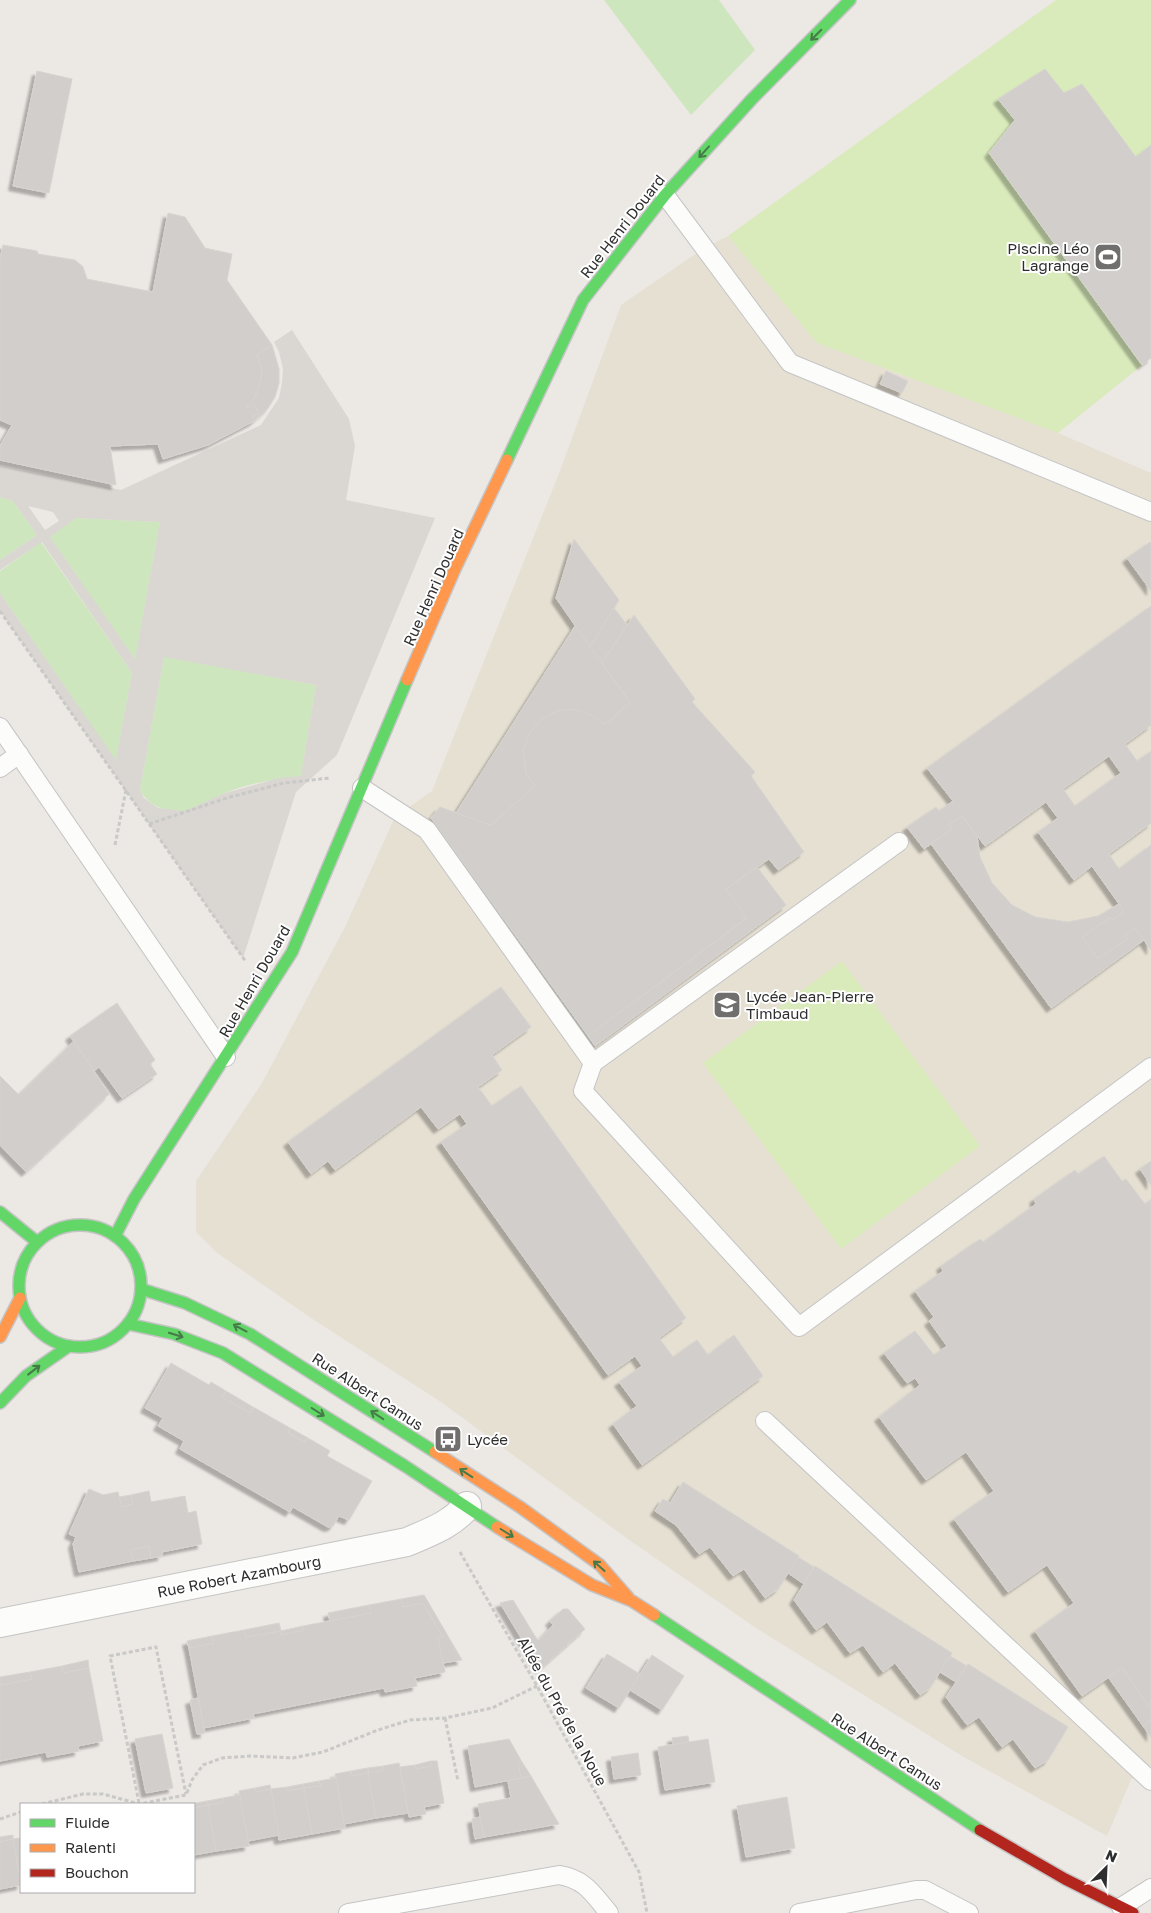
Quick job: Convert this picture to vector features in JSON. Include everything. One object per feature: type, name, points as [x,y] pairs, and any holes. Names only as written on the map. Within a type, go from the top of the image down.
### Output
[{"type":"main road","name":"Rue Henri Douard","points":[[115,1236],[134,1199],[292,952],[454,571],[583,300],[665,195],[752,99],[850,0]]},
{"type":"main road","points":[[0,1212],[37,1242]]},
{"type":"main road","points":[[67,1226],[92,1226],[115,1236],[130,1250],[139,1269],[141,1290],[135,1314],[128,1324],[116,1336],[102,1343],[85,1347],[69,1346],[52,1340],[37,1330],[26,1315],[20,1298],[18,1283],[21,1268],[37,1242],[51,1232],[67,1226]]},
{"type":"main road","name":"Rue Albert Camus","points":[[141,1290],[185,1303],[250,1334],[520,1507],[600,1565],[632,1602]]},
{"type":"main road","points":[[0,1337],[20,1298]]},
{"type":"main road","name":"Rue Albert Camus","points":[[128,1324],[174,1334],[223,1353],[592,1585],[632,1602],[980,1830],[1064,1879],[1127,1910]]},
{"type":"main road","points":[[0,1403],[26,1376],[69,1346]]},
{"type":"street","name":"Rue Robert Azambourg","points":[[0,1623],[407,1542],[444,1526],[457,1518],[467,1506]]},
{"type":"lane","points":[[665,195],[790,363],[1151,512]]},
{"type":"lane","points":[[0,727],[226,1057]]},
{"type":"lane","points":[[0,768],[18,754]]},
{"type":"lane","points":[[362,788],[427,830],[593,1063]]},
{"type":"lane","points":[[899,842],[593,1063],[583,1091],[799,1326],[1151,1067]]},
{"type":"lane","points":[[765,1421],[1151,1781]]},
{"type":"lane","points":[[348,1913],[559,1875],[574,1877],[585,1885],[609,1913]]},
{"type":"lane","points":[[1127,1910],[1151,1888]]},
{"type":"lane","points":[[799,1913],[916,1890],[930,1893],[969,1913]]},
{"type":"path","points":[[0,611],[243,958]]},
{"type":"path","points":[[149,824],[230,797],[284,783],[334,777]]},
{"type":"path","points":[[107,882],[126,790]]},
{"type":"path","name":"Allée du Pré de la Noue","points":[[444,1526],[537,1686],[639,1872],[647,1913]]},
{"type":"path","points":[[139,1803],[110,1656],[156,1647],[186,1795]]},
{"type":"path","points":[[186,1795],[192,1780],[203,1765],[222,1758],[300,1756],[324,1752],[378,1730],[410,1720],[444,1718],[492,1708],[537,1686]]},
{"type":"path","points":[[444,1718],[458,1781]]},
{"type":"path","points":[[46,1803],[83,1794],[103,1794],[135,1803]]},
{"type":"path","points":[[144,1803],[186,1795]]},
{"type":"path","points":[[0,1819],[20,1812]]},
{"type":"shaded area","name":"Lycée Jean-Pierre Timbaud","points":[[728,236],[817,343],[1058,433],[1151,473],[1151,1765],[1131,1780],[1107,1836],[962,1756],[756,1628],[625,1537],[441,1402],[311,1318],[216,1252],[196,1232],[196,1181],[262,1083],[345,927],[395,817],[432,791],[558,476],[621,305],[704,248]]},
{"type":"shaded area","points":[[292,330],[349,419],[355,446],[346,500],[435,518],[337,755],[296,792],[243,958],[0,611],[0,593],[116,760],[132,673],[42,542],[0,570],[0,560],[37,535],[13,501],[0,497],[0,466],[121,490],[261,425],[279,398],[282,383],[283,369],[279,352],[274,342]],"holes":[[[28,506],[53,512],[59,521],[45,530]],[[76,518],[160,522],[135,659],[50,537]],[[164,657],[316,685],[301,776],[279,778],[225,793],[185,811],[158,808],[144,798],[140,790]]]},
{"type":"green space","points":[[604,0],[719,0],[755,50],[691,115]]},
{"type":"green space","points":[[1056,0],[1151,0],[1151,358],[1058,433],[817,343],[728,236]]},
{"type":"green space","points":[[0,497],[13,501],[37,535],[0,560]]},
{"type":"green space","points":[[76,518],[160,522],[135,660],[49,536]]},
{"type":"green space","points":[[41,542],[132,673],[116,761],[0,593],[0,571]]},
{"type":"green space","points":[[164,656],[316,685],[301,777],[272,780],[243,787],[225,793],[201,806],[189,810],[172,811],[157,807],[144,797],[140,790]]},
{"type":"green space","points":[[842,961],[980,1146],[841,1249],[703,1063]]},
{"type":"building","name":"Piscine Léo Lagrange","points":[[1045,69],[1064,93],[1082,84],[1136,157],[1151,145],[1151,358],[1142,365],[989,153],[1015,120],[998,99]]},
{"type":"building","points":[[37,71],[72,79],[49,193],[13,186]]},
{"type":"building","points":[[168,213],[185,217],[205,248],[232,254],[227,280],[272,345],[257,355],[262,371],[261,379],[252,402],[246,406],[247,408],[254,404],[259,413],[252,417],[254,421],[208,445],[163,459],[158,444],[110,446],[116,485],[0,460],[0,446],[12,425],[0,420],[0,258],[3,245],[37,251],[38,254],[75,260],[83,267],[87,279],[153,292]]},
{"type":"building","points":[[272,345],[279,369],[279,383],[275,397],[268,408],[254,421],[252,417],[259,413],[254,404],[247,408],[246,406],[252,402],[261,379],[262,371],[257,355]]},
{"type":"building","points":[[886,371],[908,381],[902,393],[880,384]]},
{"type":"building","points":[[574,539],[619,600],[590,647],[556,598]]},
{"type":"building","points":[[1151,543],[1151,591],[1127,558]]},
{"type":"building","points":[[1151,606],[1151,725],[1125,744],[1137,761],[1151,751],[1151,823],[1109,854],[1119,869],[1151,845],[1151,950],[1135,928],[1125,935],[1127,939],[1098,959],[1082,937],[1111,917],[1113,920],[1124,911],[1092,866],[1074,880],[1038,832],[1058,818],[1046,802],[985,846],[962,816],[949,825],[952,829],[924,849],[907,827],[936,807],[939,811],[953,801],[927,768]],"holes":[[[1109,756],[1121,773],[1075,806],[1063,789]]]},
{"type":"building","points":[[614,608],[627,625],[602,663],[590,647]]},
{"type":"building","points":[[634,615],[695,699],[692,702],[755,772],[751,776],[804,852],[778,870],[769,859],[726,889],[747,918],[588,1036],[431,818],[440,807],[491,825],[535,786],[526,774],[523,751],[530,732],[543,718],[559,710],[574,709],[594,716],[605,725],[630,702],[602,663]]},
{"type":"building","points":[[575,626],[630,702],[605,725],[594,716],[574,709],[559,710],[543,718],[530,732],[523,751],[526,774],[535,786],[491,825],[456,813]]},
{"type":"building","points":[[962,816],[977,836],[980,857],[992,883],[1012,905],[1035,917],[1068,922],[1098,916],[1119,904],[1124,911],[1113,920],[1111,917],[1082,937],[1098,959],[1127,939],[1125,935],[1135,928],[1144,940],[1051,1008],[931,844],[952,829],[949,825]]},
{"type":"building","points":[[757,867],[786,905],[595,1046],[588,1036],[747,918],[726,889]]},
{"type":"building","points":[[501,987],[531,1027],[492,1055],[502,1070],[478,1087],[492,1106],[521,1086],[686,1318],[659,1338],[673,1357],[697,1340],[708,1355],[734,1335],[763,1376],[642,1465],[613,1424],[637,1406],[619,1382],[642,1366],[635,1356],[608,1375],[441,1142],[467,1124],[460,1114],[438,1129],[421,1107],[335,1170],[328,1161],[311,1174],[288,1142]]},
{"type":"building","points":[[117,1003],[155,1060],[150,1064],[157,1074],[122,1098],[99,1067],[94,1071],[70,1036]]},
{"type":"building","points":[[74,1041],[109,1094],[26,1172],[0,1145],[0,1076],[19,1095]]},
{"type":"building","points":[[1104,1156],[1122,1181],[1126,1179],[1145,1204],[1151,1199],[1151,1709],[1122,1668],[1082,1696],[1035,1631],[1074,1603],[1047,1565],[1008,1592],[954,1519],[994,1491],[966,1452],[926,1480],[879,1417],[920,1385],[915,1378],[907,1383],[884,1353],[915,1331],[934,1355],[947,1346],[929,1321],[934,1317],[915,1291],[943,1271],[941,1266],[980,1239],[983,1242],[1036,1204],[1034,1199],[1075,1170],[1078,1174]]},
{"type":"building","points":[[1151,1161],[1151,1185],[1140,1169]]},
{"type":"building","points":[[171,1363],[209,1385],[211,1382],[226,1391],[222,1397],[250,1413],[253,1407],[290,1428],[288,1433],[305,1442],[308,1438],[330,1451],[327,1456],[372,1481],[349,1520],[339,1516],[333,1526],[328,1527],[293,1507],[290,1512],[180,1449],[184,1441],[158,1426],[163,1418],[145,1408]]},
{"type":"building","points":[[226,1391],[253,1407],[250,1413],[222,1397]]},
{"type":"building","points":[[290,1428],[308,1438],[305,1442],[288,1433]]},
{"type":"building","points":[[683,1482],[799,1556],[778,1589],[765,1598],[744,1569],[733,1576],[710,1547],[699,1554],[676,1525],[655,1511],[663,1499],[670,1503]]},
{"type":"building","points":[[89,1489],[103,1495],[118,1492],[122,1507],[133,1504],[131,1495],[149,1491],[151,1502],[185,1496],[188,1513],[196,1511],[202,1544],[162,1552],[162,1556],[151,1558],[149,1546],[130,1550],[133,1561],[79,1572],[73,1544],[76,1537],[69,1534]]},
{"type":"building","points":[[131,1495],[133,1504],[122,1507],[119,1497]]},
{"type":"building","points":[[149,1546],[151,1558],[133,1561],[130,1550]]},
{"type":"building","points":[[798,1557],[814,1567],[804,1584],[788,1573]]},
{"type":"building","points":[[815,1566],[952,1653],[930,1688],[920,1695],[895,1663],[883,1672],[863,1645],[850,1653],[827,1622],[816,1630],[794,1600]]},
{"type":"building","points":[[424,1595],[462,1660],[443,1663],[438,1638],[443,1637],[423,1603],[403,1607],[401,1599]]},
{"type":"building","points":[[401,1599],[403,1607],[423,1603],[443,1637],[438,1638],[445,1672],[415,1678],[417,1686],[385,1692],[384,1688],[253,1714],[254,1718],[204,1728],[189,1648],[214,1643],[212,1636],[244,1630],[246,1637],[281,1631],[281,1635],[304,1630],[303,1626],[371,1613],[369,1605]]},
{"type":"building","points":[[513,1600],[538,1641],[553,1625],[550,1621],[563,1609],[568,1609],[585,1629],[540,1669],[500,1603]]},
{"type":"building","points":[[369,1605],[371,1613],[330,1621],[328,1613]]},
{"type":"building","points":[[279,1623],[281,1631],[246,1637],[244,1630]]},
{"type":"building","points":[[303,1626],[304,1630],[281,1635],[281,1631]]},
{"type":"building","points":[[212,1636],[214,1643],[189,1648],[187,1641]]},
{"type":"building","points":[[607,1654],[640,1674],[619,1708],[586,1688]]},
{"type":"building","points":[[652,1655],[684,1676],[662,1710],[630,1690]]},
{"type":"building","points":[[950,1656],[967,1666],[956,1682],[940,1672]]},
{"type":"building","points":[[88,1660],[89,1668],[63,1673],[62,1666]]},
{"type":"building","points":[[968,1664],[1068,1727],[1048,1760],[1035,1768],[1013,1739],[1002,1747],[979,1717],[967,1725],[946,1697]]},
{"type":"building","points":[[62,1666],[63,1673],[89,1668],[103,1741],[78,1746],[79,1751],[47,1757],[46,1752],[0,1761],[0,1685],[32,1679],[30,1672]]},
{"type":"building","points":[[1122,1668],[1151,1709],[1151,1720],[1143,1726],[1108,1677]]},
{"type":"building","points":[[30,1672],[32,1679],[0,1685],[0,1677]]},
{"type":"building","points":[[198,1698],[205,1733],[197,1734],[190,1700]]},
{"type":"building","points":[[1151,1720],[1151,1737],[1143,1726]]},
{"type":"building","points":[[162,1734],[173,1788],[146,1793],[135,1739]]},
{"type":"building","points":[[688,1736],[689,1742],[673,1745],[672,1738]]},
{"type":"building","points":[[509,1739],[522,1762],[518,1762],[521,1778],[475,1787],[468,1746]]},
{"type":"building","points":[[708,1739],[715,1782],[665,1790],[658,1747]]},
{"type":"building","points":[[638,1753],[641,1775],[614,1779],[611,1757]]},
{"type":"building","points":[[431,1761],[437,1761],[444,1803],[424,1807],[426,1814],[409,1817],[400,1767],[415,1765],[416,1769],[432,1766]]},
{"type":"building","points":[[431,1761],[432,1766],[416,1769],[415,1765]]},
{"type":"building","points":[[518,1762],[522,1762],[531,1776],[521,1778]]},
{"type":"building","points":[[399,1763],[408,1813],[376,1818],[368,1773],[384,1770],[383,1766]]},
{"type":"building","points":[[383,1766],[384,1770],[368,1773],[368,1768]]},
{"type":"building","points":[[368,1768],[368,1773],[352,1776],[351,1771]]},
{"type":"building","points":[[351,1771],[352,1776],[368,1773],[376,1818],[344,1824],[335,1774]]},
{"type":"building","points":[[531,1776],[559,1824],[484,1837],[478,1804],[511,1798],[508,1781]]},
{"type":"building","points":[[336,1778],[345,1828],[312,1834],[304,1788],[321,1786],[319,1781]]},
{"type":"building","points":[[319,1781],[321,1786],[304,1788],[303,1784]]},
{"type":"building","points":[[303,1784],[304,1788],[288,1791],[287,1787]]},
{"type":"building","points":[[270,1785],[271,1789],[256,1792],[255,1788]]},
{"type":"building","points":[[287,1787],[288,1791],[304,1788],[312,1834],[279,1840],[271,1789]]},
{"type":"building","points":[[255,1788],[256,1792],[271,1789],[279,1835],[248,1841],[239,1791]]},
{"type":"building","points":[[240,1795],[249,1846],[216,1851],[208,1805],[224,1802],[223,1798]]},
{"type":"building","points":[[787,1797],[795,1848],[746,1857],[737,1806]]},
{"type":"building","points":[[223,1798],[224,1802],[208,1805],[207,1801]]},
{"type":"building","points":[[207,1801],[208,1805],[195,1808],[195,1803]]},
{"type":"building","points":[[208,1805],[216,1851],[195,1855],[195,1808]]},
{"type":"building","points":[[480,1817],[484,1837],[475,1839],[472,1819]]},
{"type":"building","points":[[13,1835],[13,1839],[0,1842],[0,1837]]},
{"type":"building","points":[[20,1838],[20,1878],[13,1839]]},
{"type":"building","points":[[13,1839],[20,1885],[0,1889],[0,1842]]},
{"type":"traffic: fast","points":[[507,460],[583,300],[665,195],[752,99],[850,0]]},
{"type":"traffic: fast","points":[[115,1236],[134,1199],[292,952],[407,680]]},
{"type":"traffic: fast","points":[[0,1212],[37,1242]]},
{"type":"traffic: fast","points":[[80,1225],[92,1226],[103,1230],[114,1235],[123,1243],[131,1252],[136,1263],[140,1274],[141,1286],[140,1298],[136,1309],[131,1320],[123,1329],[114,1337],[103,1342],[92,1346],[80,1347],[68,1346],[57,1342],[46,1337],[37,1329],[29,1320],[24,1309],[20,1298],[19,1286],[20,1274],[24,1263],[29,1252],[37,1243],[46,1235],[57,1230],[68,1226],[80,1225]]},
{"type":"traffic: fast","points":[[141,1289],[185,1303],[250,1334],[435,1452]]},
{"type":"traffic: fast","points":[[128,1324],[174,1334],[223,1353],[405,1466],[497,1527]]},
{"type":"traffic: fast","points":[[0,1403],[26,1376],[69,1346]]},
{"type":"traffic: fast","points":[[654,1615],[980,1830]]},
{"type":"traffic: slow","points":[[407,680],[454,571],[507,460]]},
{"type":"traffic: slow","points":[[0,1337],[20,1298]]},
{"type":"traffic: slow","points":[[435,1452],[520,1507],[600,1565],[628,1597]]},
{"type":"traffic: slow","points":[[497,1527],[592,1585],[632,1601],[654,1615]]},
{"type":"traffic: jam","points":[[980,1830],[1065,1879],[1133,1913]]},
{"type":"place","name":"Piscine Léo Lagrange","points":[[1108,257]]},
{"type":"place","name":"Lycée Jean-Pierre Timbaud","points":[[727,1005]]},
{"type":"place","name":"Lycée","points":[[448,1439]]}]
